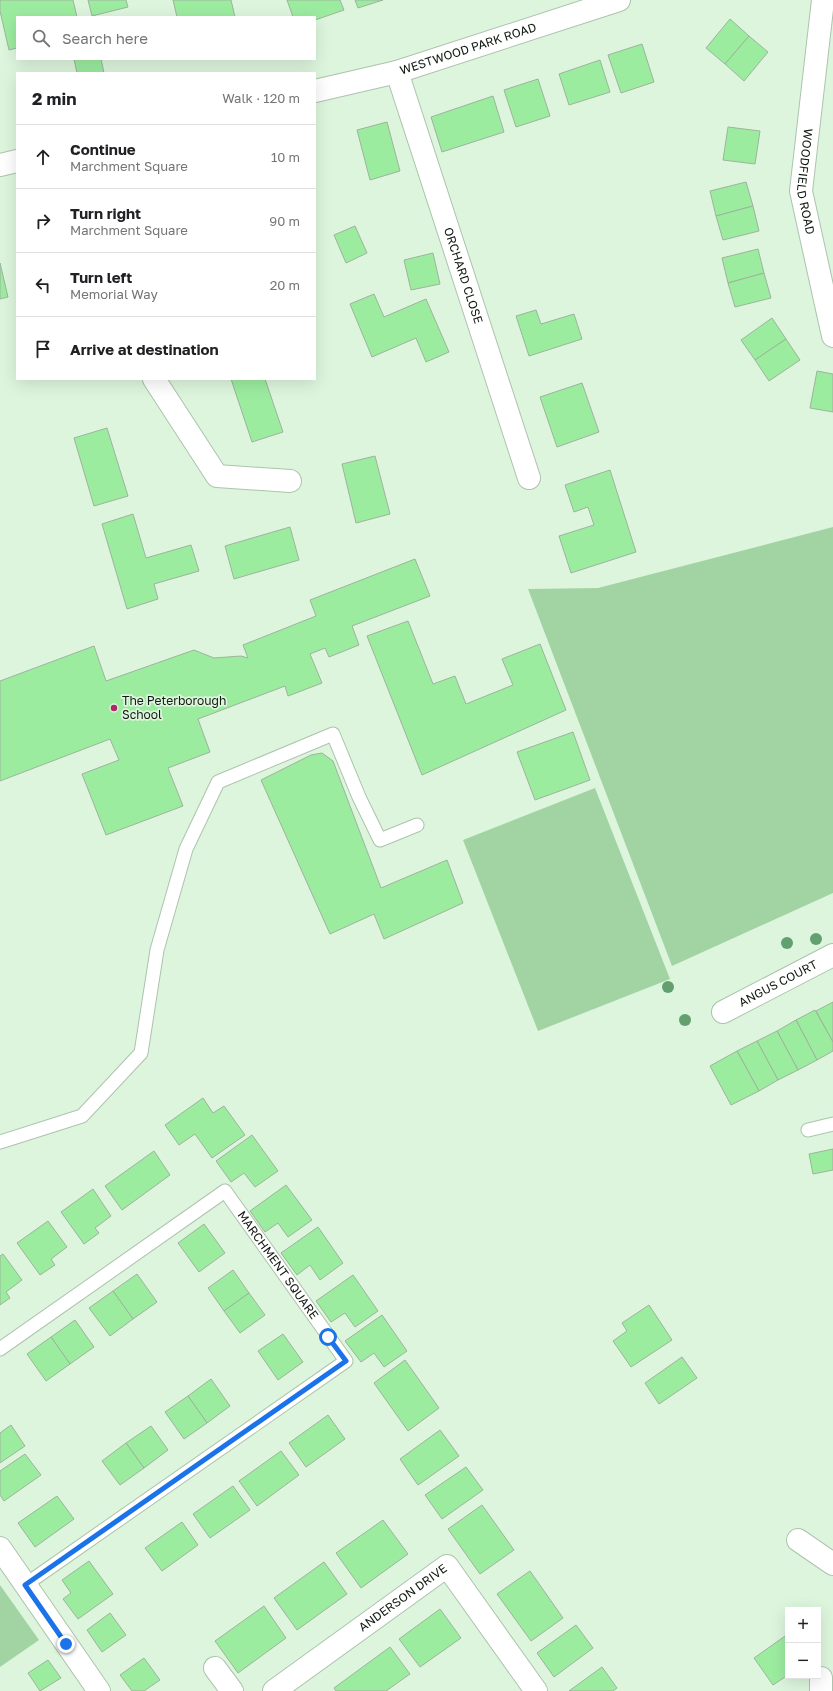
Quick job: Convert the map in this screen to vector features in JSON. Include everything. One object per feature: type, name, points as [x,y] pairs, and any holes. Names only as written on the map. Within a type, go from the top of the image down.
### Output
[{"type":"street","name":"WESTWOOD PARK ROAD","points":[[316,91],[397,72],[619,0]]},
{"type":"street","name":"WOODFIELD ROAD","points":[[823,0],[801,191],[833,336]]},
{"type":"street","name":"ORCHARD CLOSE","points":[[397,72],[529,478]]},
{"type":"street","points":[[0,165],[16,161]]},
{"type":"street","points":[[155,380],[217,476],[290,481]]},
{"type":"street","name":"ANGUS COURT","points":[[723,1012],[833,955]]},
{"type":"street","points":[[798,1540],[833,1564]]},
{"type":"street","points":[[0,1548],[99,1691]]},
{"type":"street","name":"ANDERSON DRIVE","points":[[274,1691],[447,1566],[536,1691]]},
{"type":"street","points":[[215,1668],[232,1691]]},
{"type":"lane","points":[[0,1142],[82,1116],[141,1053],[157,950],[186,849],[218,782],[333,734],[359,797],[380,840],[417,825]]},
{"type":"lane","points":[[808,1130],[833,1124]]},
{"type":"lane","name":"MARCHMENT SQUARE","points":[[0,1349],[225,1191],[346,1361],[25,1585]]},
{"type":"green space","points":[[833,527],[833,893],[672,966],[528,589],[598,588]]},
{"type":"green space","points":[[595,788],[670,979],[538,1031],[463,840]]},
{"type":"green space","points":[[0,1585],[39,1640],[0,1667]]},
{"type":"building","points":[[0,0],[73,0],[77,16],[16,16],[16,48],[9,50],[0,11]]},
{"type":"building","points":[[88,0],[126,0],[128,7],[92,16]]},
{"type":"building","points":[[173,0],[231,0],[235,16],[177,16]]},
{"type":"building","points":[[287,0],[340,0],[344,10],[316,20],[316,16],[293,16]]},
{"type":"building","points":[[355,0],[383,0],[358,8]]},
{"type":"building","points":[[730,19],[749,36],[725,64],[706,48]]},
{"type":"building","points":[[749,36],[768,52],[744,81],[725,64]]},
{"type":"building","points":[[642,44],[654,82],[621,93],[608,55]]},
{"type":"building","points":[[74,60],[101,60],[104,72],[77,72]]},
{"type":"building","points":[[600,60],[610,92],[569,105],[559,74]]},
{"type":"building","points":[[538,79],[550,116],[516,127],[504,90]]},
{"type":"building","points":[[493,96],[504,132],[442,152],[431,117]]},
{"type":"building","points":[[387,122],[400,171],[370,180],[357,130]]},
{"type":"building","points":[[728,127],[760,131],[755,164],[723,160]]},
{"type":"building","points":[[746,182],[753,206],[716,216],[710,191]]},
{"type":"building","points":[[753,206],[759,231],[723,240],[716,216]]},
{"type":"building","points":[[355,226],[367,253],[346,263],[334,235]]},
{"type":"building","points":[[758,249],[764,273],[728,283],[722,258]]},
{"type":"building","points":[[433,253],[440,284],[411,290],[404,260]]},
{"type":"building","points":[[0,263],[8,297],[0,299]]},
{"type":"building","points":[[764,273],[771,298],[735,307],[728,283]]},
{"type":"building","points":[[374,294],[384,317],[426,299],[449,352],[426,362],[416,338],[372,357],[350,304]]},
{"type":"building","points":[[536,310],[541,324],[574,314],[582,339],[529,356],[516,316]]},
{"type":"building","points":[[772,318],[786,339],[755,360],[741,340]]},
{"type":"building","points":[[786,339],[800,360],[769,381],[755,360]]},
{"type":"building","points":[[817,371],[833,374],[833,412],[810,408]]},
{"type":"building","points":[[231,380],[265,380],[283,432],[252,442]]},
{"type":"building","points":[[582,383],[599,432],[557,447],[540,397]]},
{"type":"building","points":[[107,428],[128,496],[94,506],[74,438]]},
{"type":"building","points":[[375,456],[390,514],[356,523],[342,464]]},
{"type":"building","points":[[610,470],[636,552],[571,573],[559,536],[594,525],[588,507],[574,512],[565,485]]},
{"type":"building","points":[[133,514],[146,558],[191,545],[199,571],[154,584],[158,599],[127,609],[102,524]]},
{"type":"building","points":[[290,527],[299,560],[234,579],[225,546]]},
{"type":"building","name":"The Peterborough School","points":[[415,559],[430,596],[352,626],[359,645],[329,657],[325,648],[310,654],[322,683],[288,696],[285,686],[198,719],[210,752],[168,768],[183,806],[106,835],[82,774],[119,760],[110,739],[0,781],[0,681],[94,646],[106,681],[194,650],[214,658],[241,656],[248,658],[243,645],[316,616],[310,600]]},
{"type":"building","points":[[408,621],[433,684],[455,676],[466,704],[513,685],[502,659],[540,644],[566,710],[422,775],[367,636]]},
{"type":"building","points":[[573,732],[590,780],[535,800],[517,752]]},
{"type":"building","points":[[322,753],[333,761],[381,888],[447,860],[463,903],[384,939],[374,914],[330,934],[261,780],[311,755]]},
{"type":"building","points":[[833,1002],[833,1042],[816,1011]]},
{"type":"building","points":[[815,1010],[833,1042],[833,1051],[817,1060],[796,1020]]},
{"type":"building","points":[[796,1020],[817,1060],[798,1070],[777,1031]]},
{"type":"building","points":[[777,1031],[798,1070],[778,1080],[757,1041]]},
{"type":"building","points":[[757,1041],[778,1080],[759,1091],[737,1051]]},
{"type":"building","points":[[737,1051],[759,1091],[731,1105],[710,1066]]},
{"type":"building","points":[[203,1098],[213,1113],[224,1106],[245,1135],[212,1158],[195,1134],[179,1145],[165,1125]]},
{"type":"building","points":[[252,1135],[278,1171],[255,1187],[244,1173],[231,1182],[216,1161]]},
{"type":"building","points":[[833,1149],[833,1170],[813,1174],[809,1154]]},
{"type":"building","points":[[154,1151],[170,1175],[122,1210],[105,1186]]},
{"type":"building","points":[[286,1185],[312,1220],[288,1237],[278,1223],[265,1232],[250,1211]]},
{"type":"building","points":[[93,1189],[111,1216],[95,1228],[99,1233],[84,1244],[61,1212]]},
{"type":"building","points":[[48,1221],[67,1247],[51,1259],[55,1265],[40,1275],[17,1243]]},
{"type":"building","points":[[204,1224],[225,1253],[199,1272],[178,1243]]},
{"type":"building","points":[[318,1227],[343,1263],[320,1280],[310,1265],[297,1275],[281,1253]]},
{"type":"building","points":[[3,1254],[22,1280],[6,1292],[10,1298],[0,1305],[0,1256]]},
{"type":"building","points":[[233,1270],[249,1293],[224,1311],[208,1288]]},
{"type":"building","points":[[137,1274],[157,1302],[133,1319],[113,1291]]},
{"type":"building","points":[[353,1275],[378,1311],[355,1327],[345,1313],[331,1322],[316,1301]]},
{"type":"building","points":[[113,1291],[133,1319],[110,1336],[89,1308]]},
{"type":"building","points":[[249,1293],[265,1315],[240,1333],[224,1311]]},
{"type":"building","points":[[649,1305],[672,1340],[631,1367],[613,1341],[627,1331],[622,1323]]},
{"type":"building","points":[[382,1315],[407,1351],[384,1367],[374,1353],[361,1362],[345,1341]]},
{"type":"building","points":[[75,1320],[94,1347],[70,1364],[51,1337]]},
{"type":"building","points":[[283,1334],[303,1362],[278,1380],[258,1351]]},
{"type":"building","points":[[51,1337],[70,1364],[46,1381],[27,1354]]},
{"type":"building","points":[[682,1357],[697,1378],[659,1404],[645,1383]]},
{"type":"building","points":[[405,1360],[439,1408],[408,1431],[374,1383]]},
{"type":"building","points":[[211,1379],[230,1406],[207,1423],[188,1396]]},
{"type":"building","points":[[188,1396],[207,1423],[184,1439],[165,1412]]},
{"type":"building","points":[[328,1415],[345,1439],[306,1467],[289,1443]]},
{"type":"building","points":[[11,1425],[25,1446],[0,1463],[0,1433]]},
{"type":"building","points":[[151,1426],[168,1450],[144,1468],[126,1443]]},
{"type":"building","points":[[440,1430],[459,1456],[418,1485],[400,1459]]},
{"type":"building","points":[[126,1443],[144,1468],[120,1485],[102,1461]]},
{"type":"building","points":[[281,1451],[299,1475],[257,1506],[239,1481]]},
{"type":"building","points":[[25,1454],[41,1475],[4,1501],[0,1495],[0,1471]]},
{"type":"building","points":[[466,1467],[483,1490],[442,1519],[425,1495]]},
{"type":"building","points":[[233,1486],[250,1510],[210,1538],[193,1514]]},
{"type":"building","points":[[57,1496],[74,1519],[35,1547],[18,1523]]},
{"type":"building","points":[[482,1505],[514,1550],[480,1574],[448,1529]]},
{"type":"building","points":[[383,1520],[408,1554],[361,1588],[336,1553]]},
{"type":"building","points":[[182,1522],[198,1545],[162,1571],[145,1548]]},
{"type":"building","points":[[89,1561],[113,1594],[78,1619],[63,1599],[71,1593],[62,1580]]},
{"type":"building","points":[[324,1562],[347,1594],[297,1630],[274,1598]]},
{"type":"building","points":[[530,1571],[563,1618],[531,1641],[497,1594]]},
{"type":"building","points":[[264,1606],[286,1638],[238,1673],[215,1641]]},
{"type":"building","points":[[440,1609],[461,1638],[420,1667],[399,1639]]},
{"type":"building","points":[[110,1613],[126,1635],[102,1652],[87,1630]]},
{"type":"building","points":[[576,1625],[593,1648],[554,1677],[537,1653]]},
{"type":"building","points":[[785,1636],[785,1677],[773,1685],[754,1658]]},
{"type":"building","points":[[390,1647],[410,1674],[386,1691],[336,1691],[334,1688]]},
{"type":"building","points":[[144,1658],[160,1680],[144,1691],[132,1691],[120,1675]]},
{"type":"building","points":[[48,1660],[61,1678],[40,1691],[28,1673]]},
{"type":"building","points":[[602,1667],[617,1688],[613,1691],[569,1691]]},
{"type":"place","name":"The Peterborough School","points":[[114,708]]},
{"type":"route","points":[[66,1644],[25,1585],[346,1361],[328,1337]]}]
